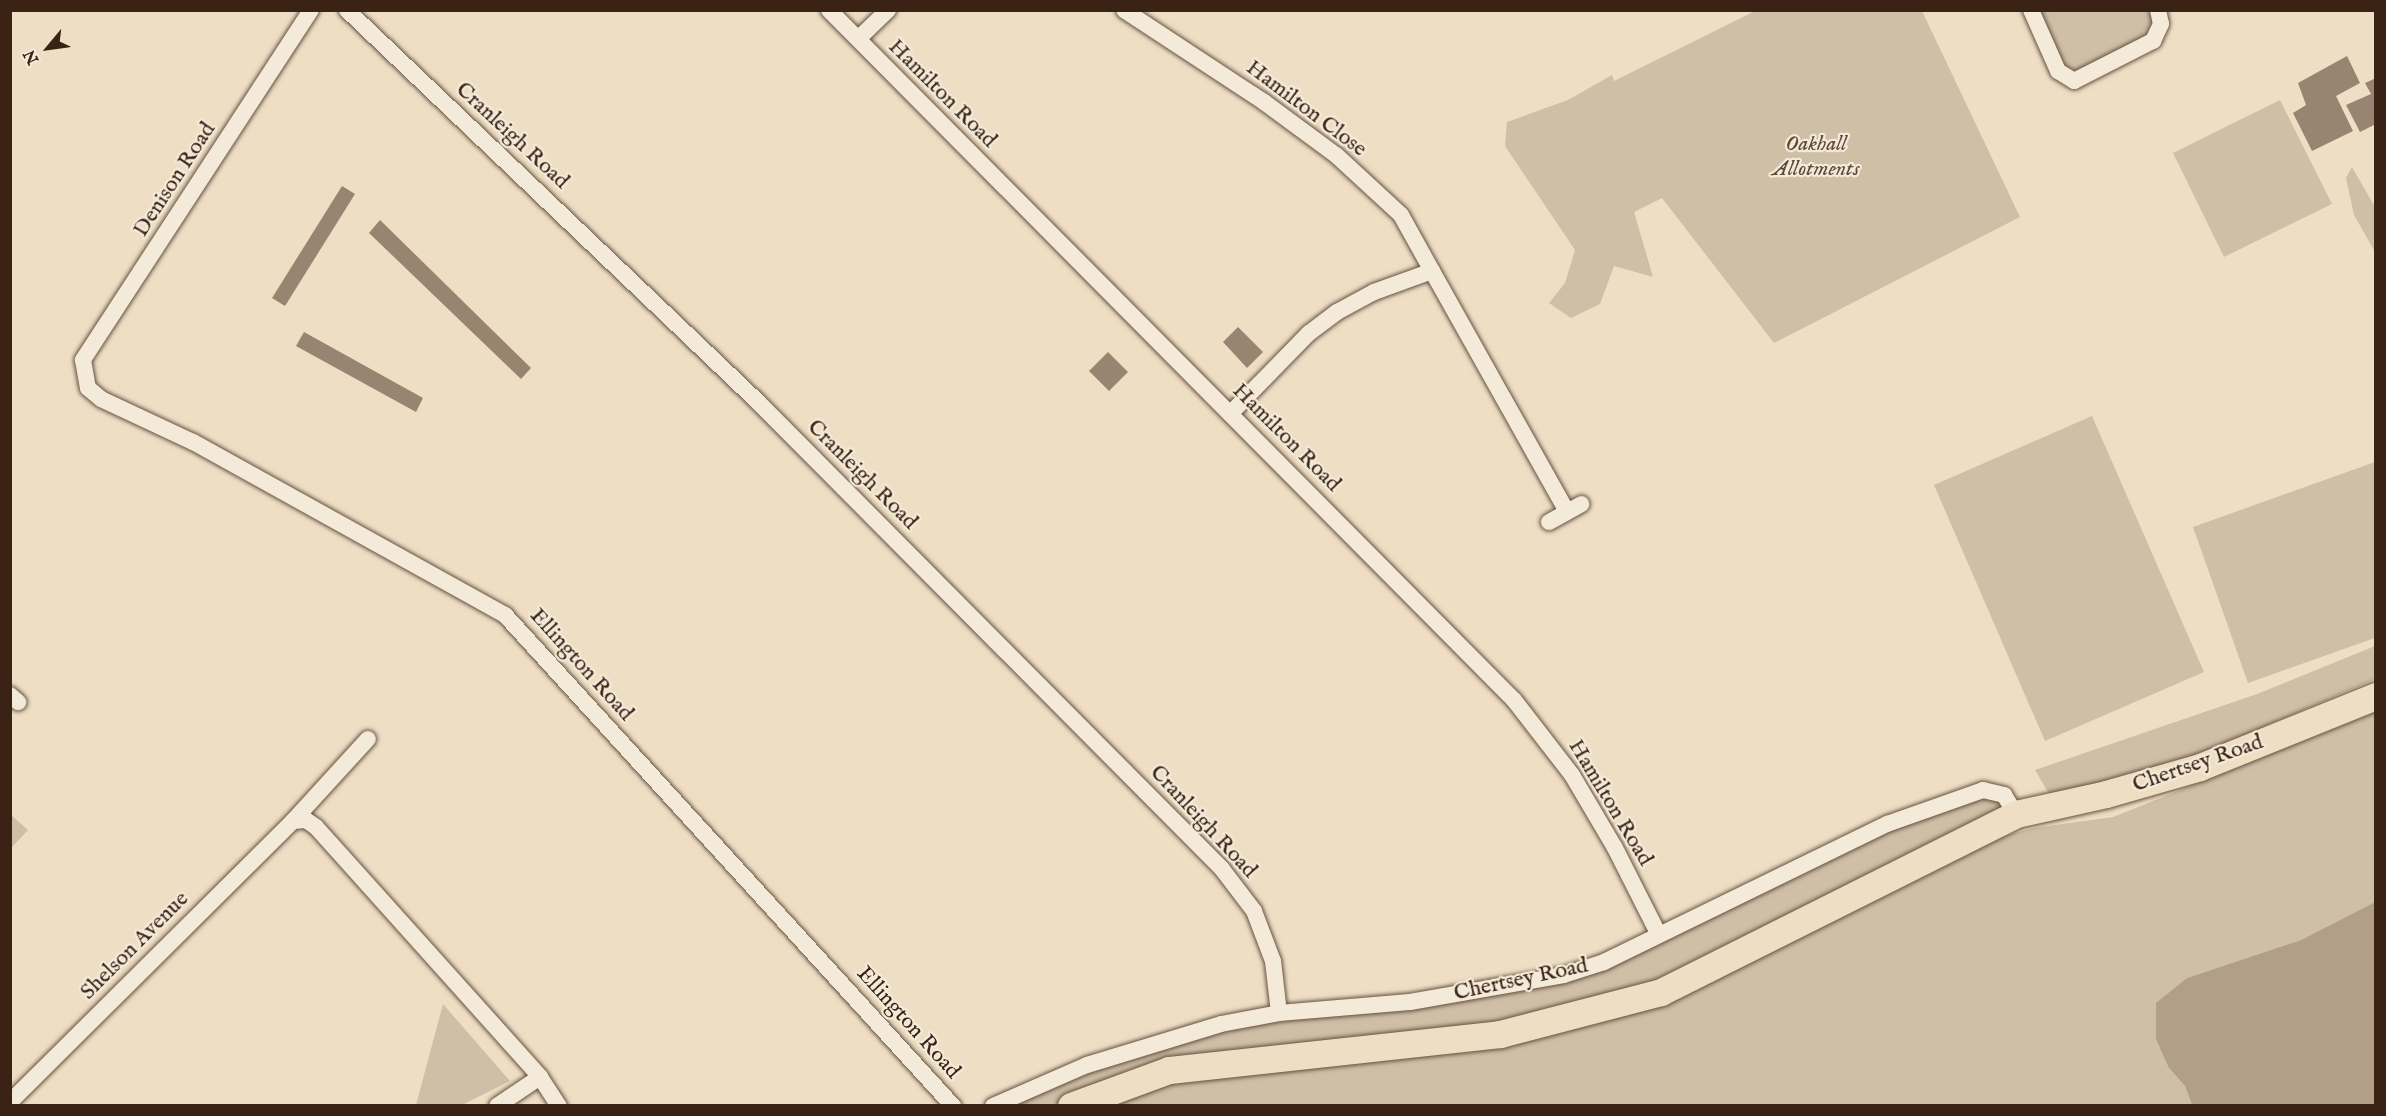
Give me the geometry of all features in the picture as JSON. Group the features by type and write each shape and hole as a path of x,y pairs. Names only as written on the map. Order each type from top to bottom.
{"main road":[{"name":"Chertsey Road","path":"1071,1106 1169,1070 1500,1034 1661,992 2016,814 2106,794 2200,767 2376,696"}],"street":[{"name":"Denison Road","path":"83,375 83,360 311,10"},
{"name":"Cranleigh Road","path":"347,10 758,402 1222,870 1254,911 1273,960 1279,1013"},
{"name":"Hamilton Road","path":"829,10 1514,700 1572,775 1615,848 1659,935"},
{"path":"858,39 888,10"},
{"name":"Hamilton Close","path":"1124,10 1264,102 1336,155 1401,215 1574,508 1549,522"},
{"path":"2031,10 2058,71 2074,81 2153,41 2161,24 2158,10"},
{"path":"1230,414 1309,333 1337,312 1374,292 1432,271"},
{"name":"Ellington Road","path":"83,375 88,388 101,399 193,442 505,615 953,1106"},
{"name":"Shelson Avenue","path":"10,1102 293,821 368,739"},
{"name":"Chertsey Road","path":"993,1106 1087,1065 1221,1024 1279,1013 1410,1002 1527,983 1604,962 1887,824 1983,789 2004,795 2016,814"},
{"path":"293,821 306,820 316,827 540,1077 560,1106"},
{"path":"496,1106 540,1077"}],"green space":[{"name":"Oakhall Allotments","path":"1755,11 1922,11 2020,217 1774,343 1662,198 1634,212 1653,277 1614,266 1600,304 1571,318 1549,303 1565,283 1575,250 1505,146 1507,122 1568,100 1612,75 1614,81"},
{"path":"2039,11 2149,11 2153,23 2144,37 2078,71 2062,65"},
{"path":"2280,100 2332,204 2224,257 2173,153"},
{"path":"2352,167 2375,207 2375,252 2354,215 2346,178"},
{"path":"2092,416 2204,672 2045,741 1934,485"},
{"path":"2375,462 2375,638 2248,683 2193,527"},
{"path":"2375,646 2375,679 2263,727 2110,805 2061,814 2035,770 2257,694"},
{"path":"2375,712 2375,902 2301,940 2187,978 2169,1068 2185,1086 2192,1105 1098,1106 1171,1080 1519,1038 1982,842 2034,828 2113,817"},
{"path":"1983,790 2016,814 1585,1014 1274,1058 1071,1105 993,1106 1221,1024 1564,975 1887,824"},
{"path":"11,815 28,830 11,848"},
{"path":"443,1004 510,1081 462,1105 416,1105"}],"shaded area":[{"path":"2375,902 2375,1105 2192,1105 2185,1086 2169,1068 2156,1039 2156,1003 2187,978 2301,940"}],"building":[{"path":"2347,56 2360,83 2336,96 2353,131 2312,151 2293,113 2306,105 2298,83"},
{"path":"2376,78 2376,124 2360,132 2346,105 2371,94 2365,83"},
{"path":"342,186 355,194 285,306 272,298"},
{"path":"380,220 531,368 521,379 369,233"},
{"path":"1238,327 1263,352 1247,368 1223,342"},
{"path":"304,332 423,398 416,412 296,346"},
{"path":"1108,352 1128,372 1109,391 1089,371"}]}
